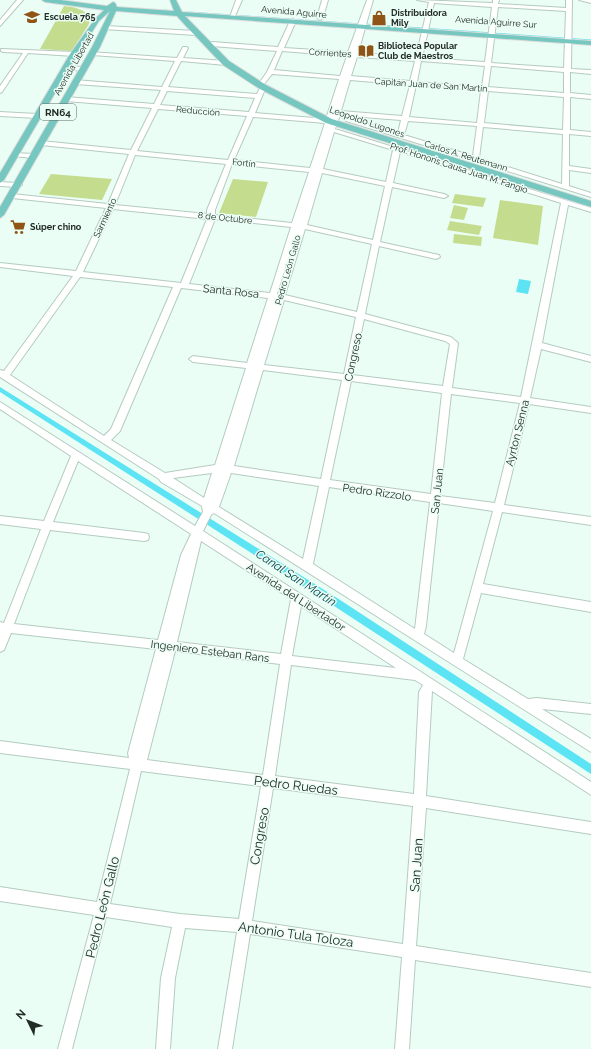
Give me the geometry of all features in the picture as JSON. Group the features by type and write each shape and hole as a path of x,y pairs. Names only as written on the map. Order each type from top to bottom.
{"main road":[{"path":"45,0 68,3 182,10"},
{"path":"75,0 113,5 133,10"},
{"name":"Leopoldo Lugones","path":"173,0 212,44 233,62 263,84"},
{"path":"68,3 86,8 93,18 91,28"},
{"name":"Avenida Libertad","path":"0,215 3,206 12,196 106,28 110,19 113,5"},
{"name":"Avenida Libertad","path":"1,176 91,28 113,5"},
{"path":"110,19 117,13 133,10 182,10"},
{"name":"Leopoldo Lugones","path":"182,10 195,33 226,63 332,120 591,204"},
{"name":"Avenida Aguirre","path":"182,10 293,22 362,25"},
{"name":"Avenida Aguirre Sur","path":"233,15 320,18 362,25 569,39 591,38"},
{"path":"85,39 93,37 100,39"},
{"name":"Avenida Aguirre Sur","path":"569,39 591,43"},
{"name":"Leopoldo Lugones","path":"332,120 591,200"}],"street":[{"path":"1,23 20,0"},
{"path":"233,15 239,0"},
{"path":"320,18 325,0"},
{"name":"Pedro León Gallo","path":"65,1049 102,908 137,764 143,755 186,555 210,509 298,225 370,0"},
{"path":"420,0 496,2 569,10"},
{"path":"401,136 432,0"},
{"path":"565,186 569,70 569,0"},
{"path":"582,0 591,1"},
{"path":"476,158 496,2"},
{"path":"105,441 115,431 181,285 211,217 211,210 263,84 293,22"},
{"path":"106,28 195,33"},
{"name":"Corrientes","path":"212,44 591,72"},
{"name":"Sarmiento","path":"2,375 79,273 111,206 133,152 185,48"},
{"path":"1,51 25,54 73,56"},
{"path":"92,53 226,63"},
{"path":"0,91 25,54"},
{"path":"66,68 83,69"},
{"name":"Capitán Juan de San Martín","path":"270,72 591,97"},
{"path":"76,82 258,96"},
{"name":"Reducción","path":"66,99 250,115 332,120"},
{"path":"43,107 61,108"},
{"path":"332,120 347,113 591,134"},
{"name":"Carlos A. Reutemann","path":"347,113 346,118 348,120 476,158 591,195"},
{"path":"0,114 37,116"},
{"name":"Prof. Honoris Causa Juan M. Fangio","path":"332,120 397,149 591,210"},
{"name":"Fortín","path":"41,143 316,170 444,196"},
{"name":"Congreso","path":"307,566 397,149"},
{"path":"14,155 34,156"},
{"path":"566,168 591,171"},
{"path":"0,184 18,185"},
{"name":"8 de Octubre","path":"12,196 298,225 436,257"},
{"name":"Ayrton Senna","path":"457,661 478,588 525,401 538,345 564,202"},
{"name":"Santa Rosa","path":"0,265 277,296 448,339 455,346"},
{"path":"538,345 591,359"},
{"name":"San Juan","path":"418,637 421,626 448,390 455,346"},
{"path":"193,358 255,367 448,390 591,410"},
{"path":"2,375 210,509 307,566 591,746"},
{"name":"Avenida del Libertador","path":"0,405 76,455 198,530 297,598 591,789"},
{"path":"0,648 4,628 76,455"},
{"name":"Pedro Rizzolo","path":"164,479 169,475 223,469 591,521"},
{"path":"0,520 144,537"},
{"path":"478,588 591,608"},
{"name":"Congreso","path":"225,1049 297,598"},
{"name":"Ingeniero Esteban Rans","path":"4,628 167,645 419,676"},
{"name":"San Juan","path":"402,1049 420,801 425,692 430,683"},
{"path":"526,705 537,704 591,709"},
{"name":"Pedro Ruedas","path":"0,747 420,801 591,828"},
{"name":"Antonio Tula Toloza","path":"0,894 102,908 180,921 244,926 410,950 591,980"},
{"path":"164,1049 168,978 180,921"}],"green space":[{"path":"64,6 85,12 90,17 89,24 72,51 40,49"},
{"path":"51,174 112,179 102,200 39,194"},
{"path":"233,179 268,182 256,217 219,213"},
{"path":"455,194 486,198 483,207 452,203"},
{"path":"500,200 543,206 538,245 493,238"},
{"path":"454,205 468,208 464,220 450,218"},
{"path":"450,221 482,226 479,235 447,230"},
{"path":"454,234 482,237 481,246 453,243"}],"water":[{"path":"519,279 531,281 528,294 516,292"}],"waterway":[{"path":"165,10 171,11"},
{"path":"188,12 361,24"},
{"path":"365,24 591,40"},
{"name":"Canal San Martín","path":"0,389 334,601 591,769"}],"place":[{"name":"Escuela 765","path":"32,17"},
{"name":"Distribuidora Mily","path":"379,18"},
{"name":"Biblioteca Popular Club de Maestros","path":"366,51"},
{"name":"Súper chino","path":"18,227"}]}
